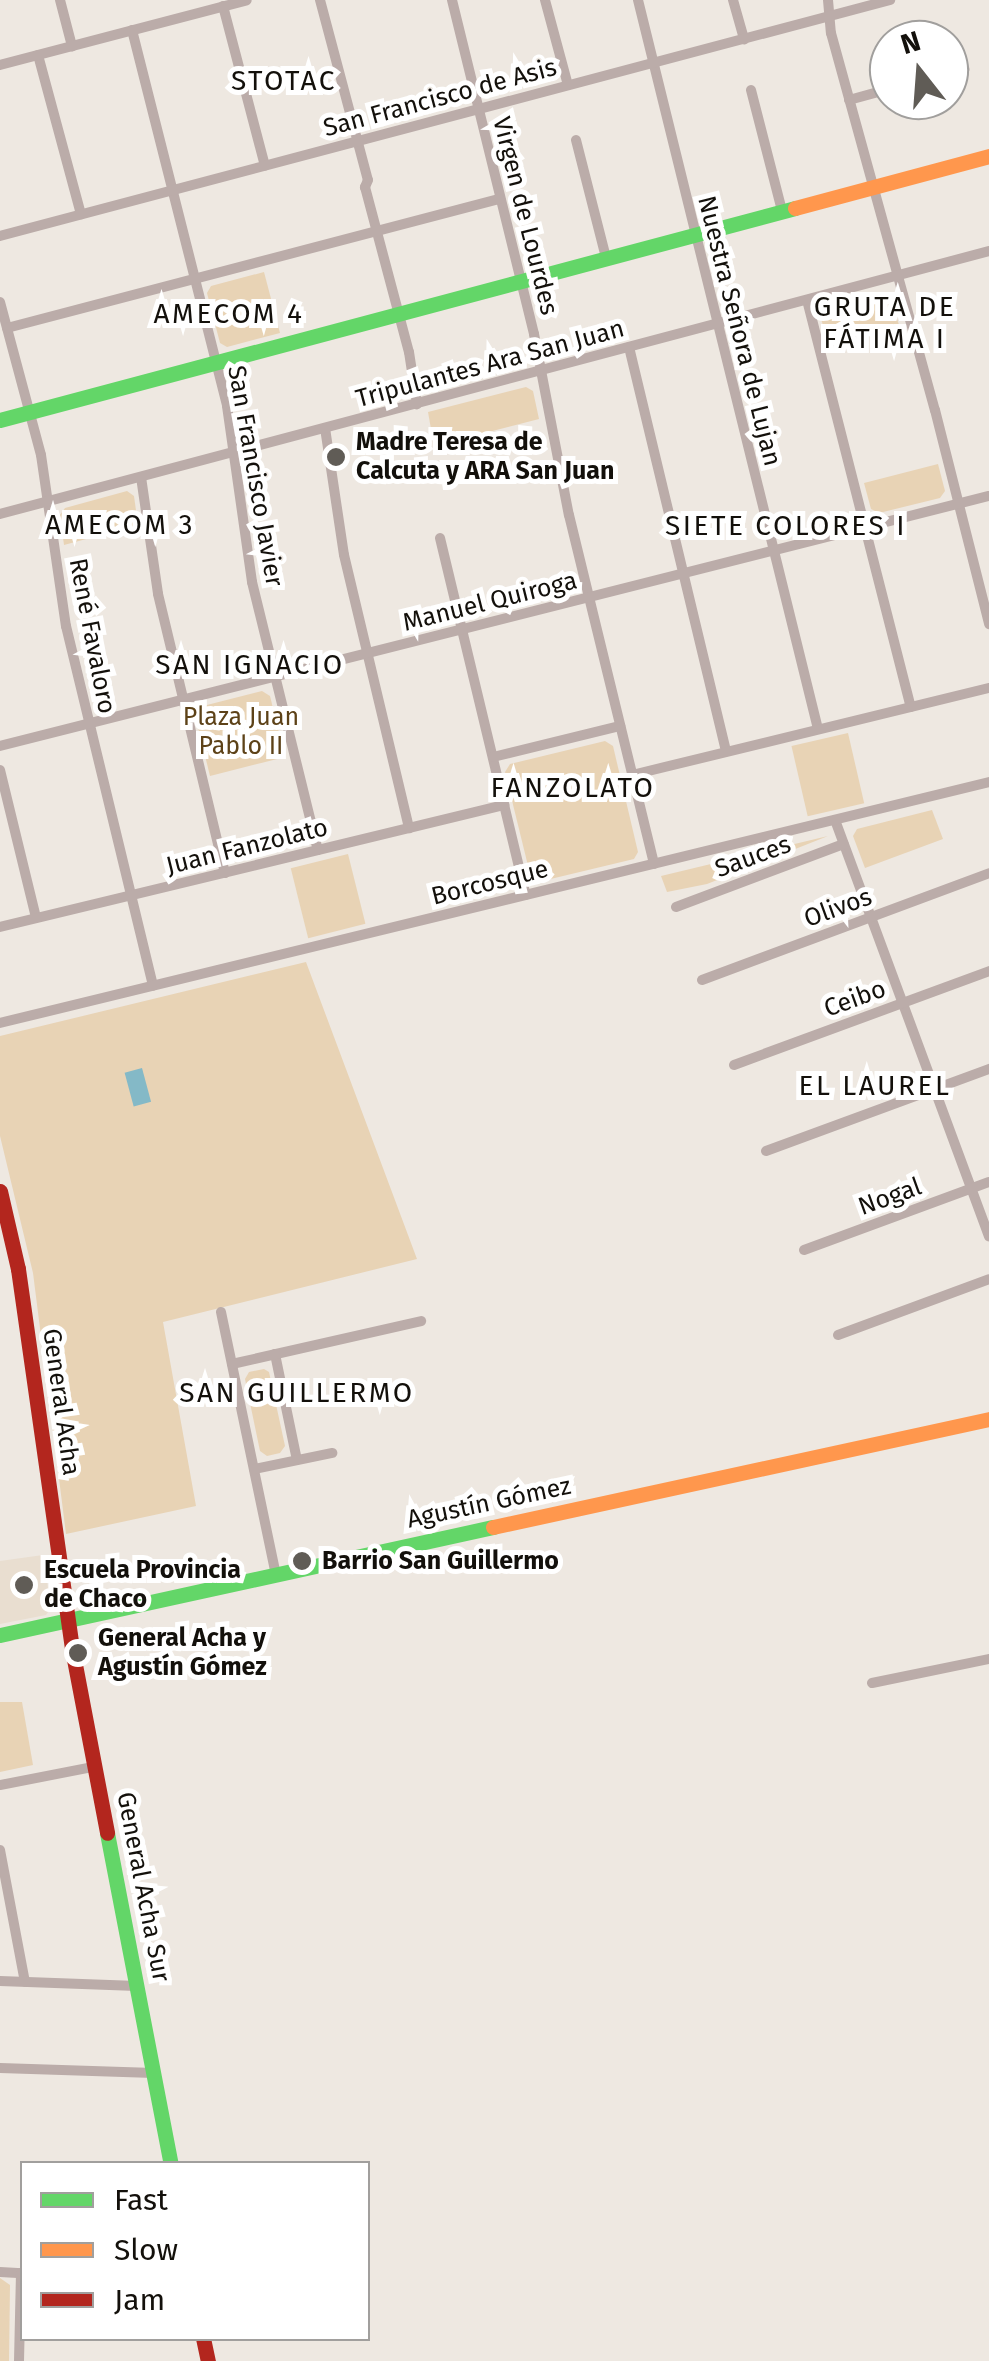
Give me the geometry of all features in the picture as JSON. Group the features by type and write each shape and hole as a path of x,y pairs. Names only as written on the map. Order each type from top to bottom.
{"street":[{"path":"60,0 72,46"},
{"path":"0,65 246,0"},
{"path":"320,0 358,141 417,404"},
{"name":"Virgen de Lourdes","path":"452,0 654,864"},
{"path":"545,0 568,86"},
{"name":"Nuestra Señora de Lujan","path":"638,0 818,729"},
{"path":"734,0 744,39"},
{"path":"828,0 848,100 989,624"},
{"name":"San Francisco de Asis","path":"0,236 890,0"},
{"path":"223,6 265,166"},
{"name":"San Francisco Javier","path":"132,30 215,362 234,452 252,582 318,850"},
{"path":"38,55 81,214"},
{"path":"750,90 782,211"},
{"path":"848,100 869,94"},
{"path":"576,140 606,258"},
{"path":"0,420 989,156"},
{"path":"7,328 499,199"},
{"name":"Tripulantes Ara San Juan","path":"0,514 988,254"},
{"path":"807,300 911,707"},
{"name":"René Favaloro","path":"0,302 48,501 66,626 152,986"},
{"path":"629,348 726,752"},
{"path":"326,428 344,554 410,828"},
{"path":"141,477 158,594 225,872"},
{"name":"Manuel Quiroga","path":"0,746 989,496"},
{"path":"440,538 526,895"},
{"path":"632,775 989,688"},
{"path":"493,757 620,726"},
{"path":"0,770 36,918"},
{"name":"Borcosque","path":"0,1023 989,782"},
{"name":"Juan Fanzolato","path":"0,927 504,805"},
{"path":"835,820 989,1236"},
{"name":"Sauces","path":"676,907 844,844"},
{"name":"Olivos","path":"702,980 989,873"},
{"name":"Ceibo","path":"734,1065 989,971"},
{"path":"766,1151 989,1069"},
{"name":"Nogal","path":"804,1250 989,1182"},
{"name":"General Acha","path":"0,1191 18,1269 68,1620"},
{"path":"838,1335 989,1279"},
{"path":"221,1312 276,1575"},
{"path":"232,1364 421,1321"},
{"path":"275,1354 297,1460"},
{"name":"Agustín Gómez","path":"0,1635 989,1418"},
{"path":"254,1469 332,1452"},
{"name":"General Acha Sur","path":"68,1620 170,2161"},
{"path":"872,1683 989,1658"},
{"path":"0,1786 93,1768"},
{"path":"0,1850 25,1982"},
{"path":"0,1981 138,1986"},
{"path":"0,2068 154,2073"},
{"path":"19,2361 20,2332"}],"shaded area":[{"name":"Escuela Provincia de Chaco","path":"43,1555 51,1608 46,1615 0,1624 0,1561"}],"green space":[{"path":"264,272 280,333 227,347 220,343 207,293 211,286"},
{"path":"883,292 890,296 899,325 828,343 820,315 825,308"},
{"path":"526,387 533,391 539,419 434,446 428,412"},
{"path":"938,464 945,491 940,498 879,513 871,509 864,483"},
{"path":"127,491 134,496 138,525 64,545 60,515 65,508"},
{"name":"Plaza Juan Pablo II","path":"262,691 270,696 285,757 210,776 195,715 199,707"},
{"path":"848,733 864,803 808,816 791,746"},
{"path":"605,741 613,746 638,852 634,859 538,882 531,878 505,772 510,764"},
{"path":"932,810 943,839 865,868 853,836 857,829"},
{"path":"828,836 707,884 667,892 661,876"},
{"path":"348,854 365,924 308,938 291,868"},
{"path":"306,962 417,1259 163,1322 196,1506 66,1534 33,1273 0,1136 0,1036"},
{"path":"249,1372 269,1372 285,1446 280,1453 267,1456 260,1451 245,1379"},
{"path":"0,1702 22,1702 33,1765 0,1772"},
{"path":"0,2278 10,2285 9,2361 0,2361"}],"water":[{"path":"142,1068 151,1102 134,1106 125,1073"}],"traffic: fast":[{"path":"0,420 795,208"},
{"path":"0,1635 493,1527"},
{"path":"107,1833 170,2161"}],"traffic: slow":[{"path":"795,208 989,156"},
{"path":"493,1527 989,1419"}],"traffic: jam":[{"path":"0,1191 18,1269 73,1654 107,1833"},
{"path":"204,2341 208,2361"}],"place":[{"name":"Madre Teresa de Calcuta y ARA San Juan","path":"336,457"},
{"name":"Barrio San Guillermo","path":"302,1561"},
{"name":"Escuela Provincia de Chaco","path":"24,1585"},
{"name":"General Acha y Agustín Gómez","path":"78,1653"}],"district":[{"name":"STOTAC","path":"284,81"},
{"name":"AMECOM 4","path":"229,314"},
{"name":"GRUTA DE FÁTIMA I","path":"885,323"},
{"name":"AMECOM 3","path":"120,525"},
{"name":"SIETE COLORES I","path":"786,526"},
{"name":"SAN IGNACIO","path":"250,665"},
{"name":"FANZOLATO","path":"573,788"},
{"name":"EL LAUREL","path":"875,1086"},
{"name":"SAN GUILLERMO","path":"297,1393"}]}
